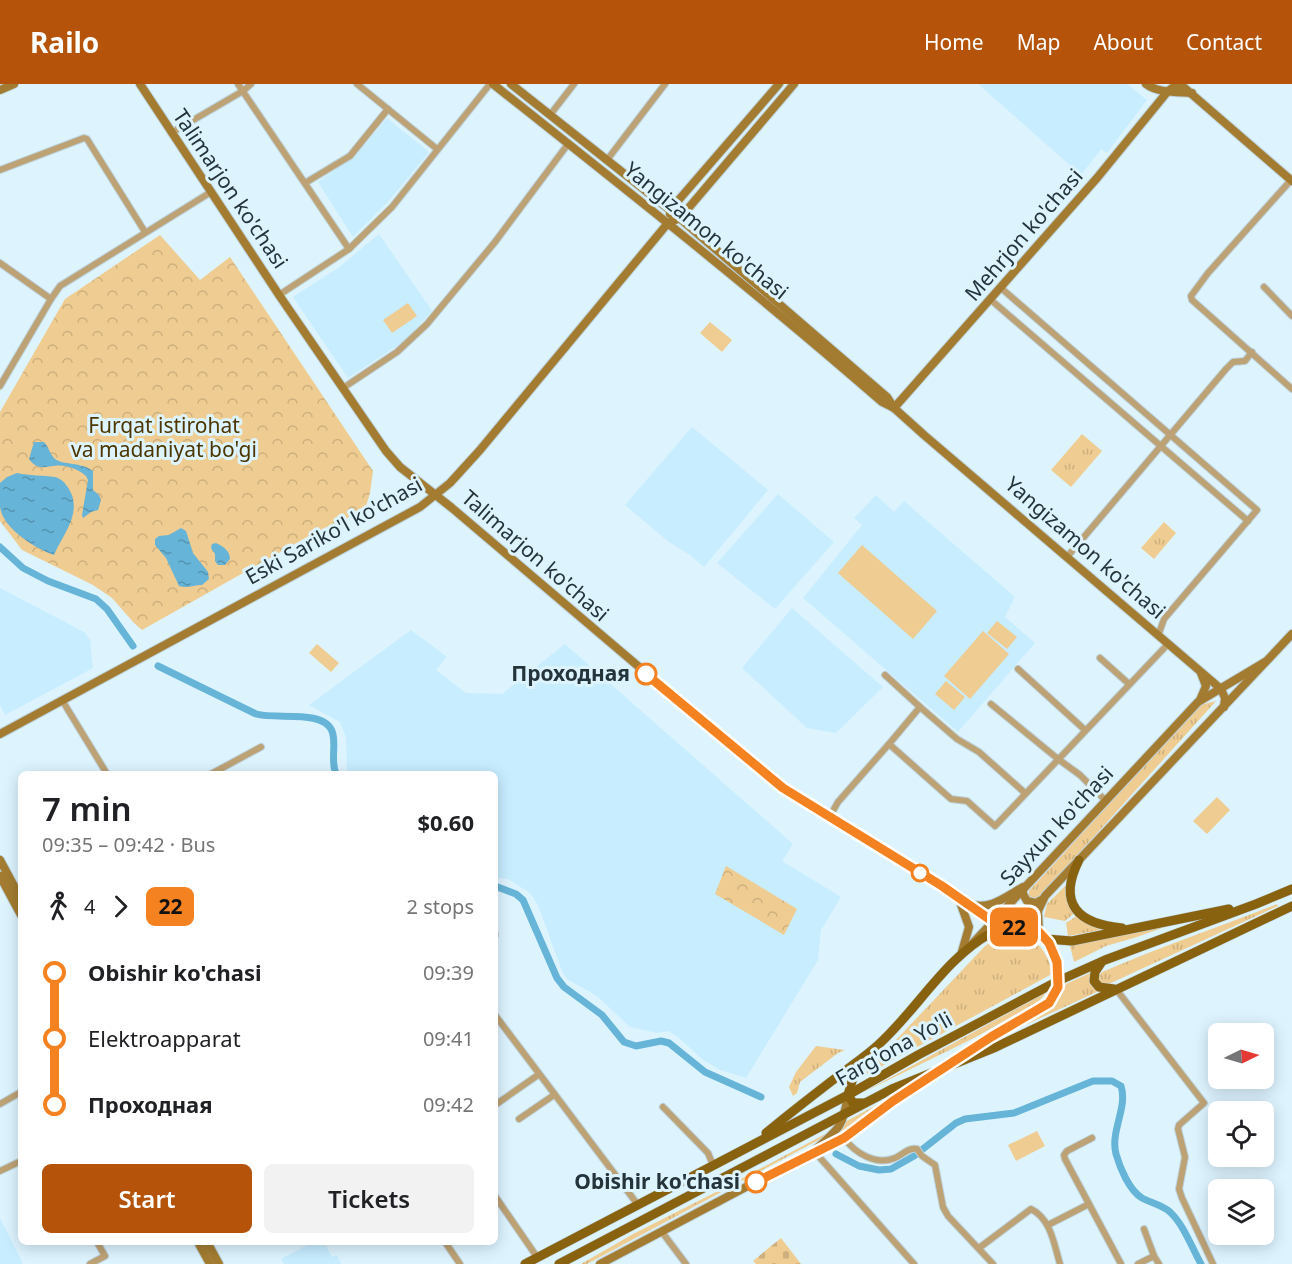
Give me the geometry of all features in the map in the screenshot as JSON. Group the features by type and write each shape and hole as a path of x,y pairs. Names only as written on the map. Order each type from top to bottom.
{"main road":[{"path":"0,90 14,84"},
{"name":"Talimarjon ko'chasi","path":"140,84 279,295 393,459 765,774 792,794 992,921 1010,927"},
{"name":"Yangizamon ko'chasi","path":"492,84 668,223 882,402 894,408 1221,689"},
{"name":"Yangizamon ko'chasi","path":"511,84 680,218 887,397 894,408"},
{"path":"668,223 670,210 778,84"},
{"name":"Eski Sariko'l ko'chasi","path":"0,734 420,507 436,496 488,441 668,223 680,218 794,84"},
{"path":"1179,84 1191,88 1291,180"},
{"name":"Mehrjon ko'chasi","path":"894,408 1097,178 1168,91 1179,84"},
{"path":"1149,86 1168,91 1191,88"},
{"path":"1149,86 1158,96 1155,106"},
{"name":"Sayxun ko'chasi","path":"1042,935 1038,911 1045,896 1292,634"},
{"name":"Sayxun ko'chasi","path":"752,1145 879,1045 1198,702 1265,662"},
{"path":"1197,668 1206,686 1198,702"},
{"path":"1221,689 1225,698 1224,707"},
{"path":"0,860 18,893"},
{"path":"1079,860 1070,884 1072,899 1078,912 1097,924 1131,928"},
{"path":"0,876 18,909"},
{"path":"959,899 984,907 1023,888 1025,898 1031,903 1037,903 1045,896"},
{"name":"Farg'ona Yo'li","path":"525,1264 848,1095 1058,981 1292,888"},
{"path":"959,899 969,927 960,956"},
{"path":"960,956 986,936 1010,927 1067,942 1256,904"},
{"name":"Farg'ona Yo'li","path":"559,1264 892,1089 996,1047 1292,906"},
{"path":"814,1151 827,1148 844,1138 893,1101 991,1037 1049,1003 1056,992 1057,962 1042,935"},
{"path":"1106,960 1096,970 1094,981 1099,987 1116,989"},
{"path":"600,1264 814,1151 837,1131 845,1114 853,1078 879,1045"},
{"path":"848,1095 854,1103 866,1103"},
{"path":"200,1245 210,1264"},
{"path":"209,1245 219,1264"}],"street":[{"path":"238,84 349,249"},
{"path":"171,133 251,84"},
{"path":"357,84 437,149"},
{"path":"279,295 349,249 392,207 492,84"},
{"path":"550,115 574,84"},
{"path":"607,160 664,84"},
{"path":"305,183 350,156 388,109"},
{"path":"0,171 84,138 87,139 144,232"},
{"path":"343,388 398,352 427,324 495,242 568,144"},
{"path":"1291,180 1208,273 1191,296 1192,300 1292,388"},
{"path":"0,386 60,286 211,192"},
{"path":"0,263 51,298"},
{"path":"1264,287 1292,316"},
{"path":"1001,288 1257,510 1164,619 1158,636"},
{"path":"990,300 1248,521"},
{"path":"1067,557 1233,363 1245,361 1252,352"},
{"path":"889,744 951,799 967,801 995,826 1168,644"},
{"path":"1100,658 1129,684"},
{"path":"1018,669 1085,730"},
{"path":"885,675 957,739 979,752 1025,793"},
{"path":"62,700 105,771"},
{"path":"991,704 1080,775 1105,800"},
{"path":"830,816 838,802 920,707"},
{"path":"217,771 261,747"},
{"path":"1116,989 1204,1103 1179,1125 1185,1157 1179,1189 1213,1264"},
{"path":"498,1020 638,1205"},
{"path":"498,1103 538,1075"},
{"path":"0,1104 18,1094"},
{"path":"519,1119 554,1095"},
{"path":"663,1107 708,1153 713,1165"},
{"path":"844,1138 854,1150 876,1160 892,1159 910,1148 917,1149 922,1156 935,1165 943,1207 948,1216 993,1264"},
{"path":"1092,1138 1067,1151 1064,1155 1121,1264"},
{"path":"814,1151 914,1264"},
{"path":"0,1171 18,1162"},
{"path":"498,1200 537,1257"},
{"path":"1048,1225 1089,1204"},
{"path":"979,1248 1029,1206 1048,1225 1060,1264"},
{"path":"1144,1229 1159,1264"},
{"path":"662,1232 686,1264"},
{"path":"90,1264 105,1256 99,1245"},
{"path":"447,1245 460,1264"},
{"path":"1138,1264 1154,1256"}],"shaded area":[{"path":"978,84 1127,84 1147,100 1107,153 1101,149 1081,175"},
{"path":"387,118 429,152 388,202 353,237 318,182 354,157"},
{"path":"379,234 432,311 403,342 348,378 293,297 338,268"},
{"path":"692,427 768,490 704,567 669,542 625,505"},
{"path":"778,494 834,542 775,609 717,563"},
{"path":"876,495 894,512 904,501 1015,597 1005,617 1035,643 958,732 803,598 862,525 854,518"},
{"path":"0,588 84,632 90,640 93,668 5,715 0,705"},
{"path":"792,608 883,687 836,733 807,728 742,668"},
{"path":"411,630 447,657 436,670 466,693 502,694 565,644 793,844 782,861 841,897 821,930 818,960 746,1078 720,1070 702,1059 677,1036 668,1031 657,1033 630,1027 597,996 567,979 538,905 530,893 508,879 498,877 498,771 347,771 346,737 340,722 309,705"},
{"path":"0,1218 23,1264 0,1264"},
{"path":"307,1245 326,1245 332,1257 337,1255 341,1264 284,1264 281,1259"}],"green space":[{"name":"Furqat istirohat va madaniyat bo'gi","path":"160,235 200,280 230,257 373,471 365,510 316,532 142,630 112,598 93,585 22,550 0,521 0,412 65,299"},
{"path":"408,303 417,316 392,333 383,320"},
{"path":"710,322 732,340 722,352 700,333"},
{"path":"1082,434 1102,451 1071,487 1051,470"},
{"path":"1164,522 1176,533 1154,559 1141,548"},
{"path":"862,545 937,611 913,639 838,573"},
{"path":"997,621 1017,637 1007,649 987,633"},
{"path":"983,631 1009,654 970,699 944,676"},
{"path":"317,644 339,663 331,672 309,653"},
{"path":"946,681 965,697 954,710 935,694"},
{"path":"1216,701 1037,900 1028,897 1029,891 1200,705"},
{"path":"1217,797 1230,810 1207,834 1193,821"},
{"path":"726,866 797,909 784,935 715,894"},
{"path":"1067,884 1076,912 1065,921 1044,917 1047,904"},
{"path":"1277,904 1278,906 1111,983 1099,982 1098,977 1102,972"},
{"path":"1078,915 1101,930 1068,936 1066,923"},
{"path":"1173,924 1106,946 1074,962 1070,946"},
{"path":"1020,935 1027,937 1042,949 1052,974 860,1078 985,946 999,937"},
{"path":"1090,973 1091,985 1099,991 995,1039 1051,1007 1060,997 1066,984"},
{"path":"1047,992 1038,1002 974,1038 864,1092"},
{"path":"816,1046 845,1050 800,1082 797,1093 793,1096 789,1087 796,1072"},
{"path":"895,1095 824,1146 840,1132 845,1122"},
{"path":"1037,1131 1045,1146 1016,1161 1008,1145"},
{"path":"825,1134 828,1135 587,1264 581,1264 633,1234"},
{"path":"781,1238 801,1264 756,1264 753,1261"}],"water":[{"path":"34,442 44,442 58,461 83,466 93,471 93,490 101,500 98,510 83,518 88,480 86,476 67,466 40,467 35,465 29,459"},
{"path":"17,473 55,477 69,489 73,498 73,515 54,555 21,537 2,515 0,483"},
{"path":"181,528 186,531 193,553 208,572 209,579 202,585 179,586 166,558 155,545 155,539 159,536 169,535"},
{"path":"216,543 224,547 229,554 230,559 225,565 218,565 215,561 215,554 211,548 212,544"}],"waterway":[{"path":"0,547 23,568 48,581 96,599 107,609 133,646"},
{"path":"158,666 256,714 298,716 327,724 332,731 334,742 335,771"},
{"path":"498,887 516,894 523,900 557,978 564,987 602,1015 624,1042 636,1046 661,1041 669,1043 705,1072 761,1097"},
{"path":"836,1154 859,1166 879,1170 891,1169 914,1156 956,1123 965,1119 1014,1113 1093,1081 1112,1081 1121,1086 1123,1094 1115,1137 1116,1154 1123,1172 1137,1194 1167,1210 1175,1217 1201,1264"}],"bus line":[{"name":"22","path":"646,674 783,788 942,886 992,921 1039,932 1049,943 1057,962 1058,987 1049,1003 991,1037 893,1101 844,1138 756,1182"}],"place":[{"name":"Проходная","path":"646,674"},
{"name":"Obishir ko'chasi","path":"756,1182"}]}
